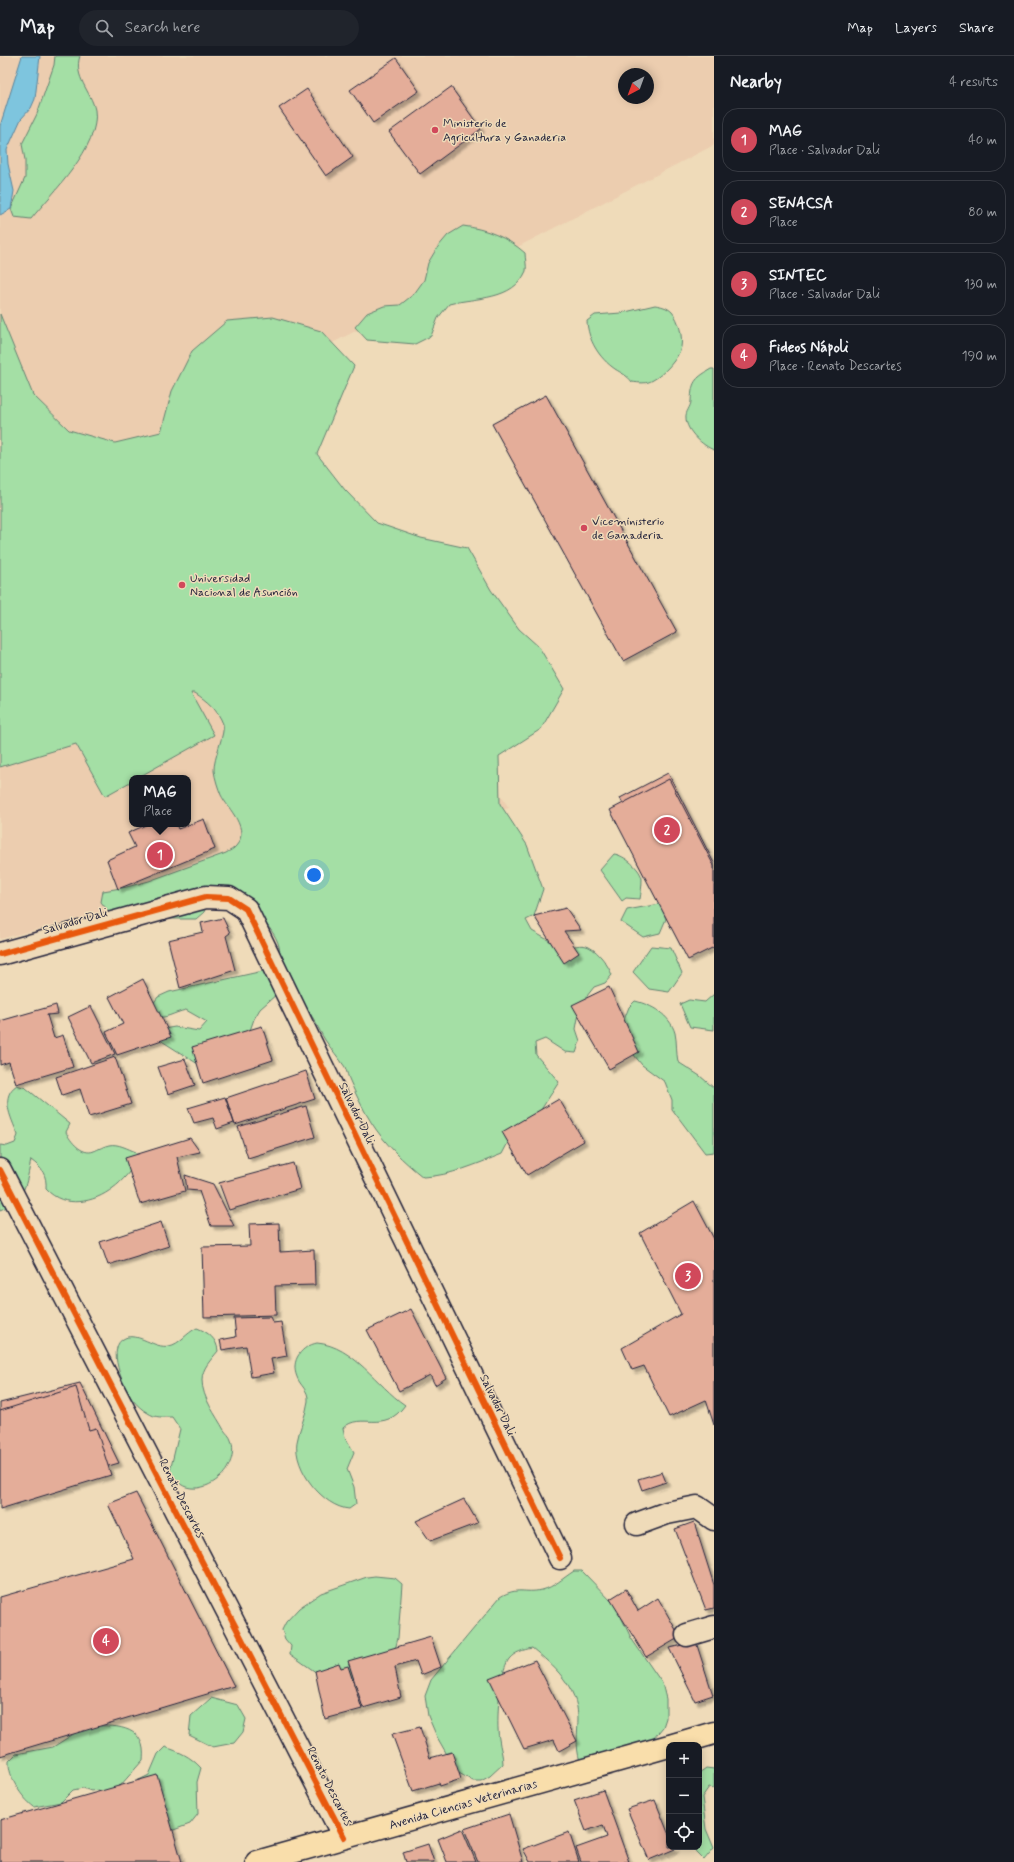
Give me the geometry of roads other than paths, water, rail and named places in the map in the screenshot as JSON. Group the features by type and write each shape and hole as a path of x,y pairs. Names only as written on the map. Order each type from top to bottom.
{"main road":[{"path":"684,1742 714,1734"},
{"name":"Avenida Ciencias Veterinarias","path":"257,1862 666,1747"}],"street":[{"name":"Salvador Dali","path":"0,954 206,897 229,898 246,909 560,1558"},
{"name":"Renato Descartes","path":"0,1170 344,1837"},
{"path":"637,1524 667,1513 697,1507 714,1519"},
{"path":"687,1635 714,1627"}],"water":[{"path":"22,56 40,56 35,99 31,108 21,119 7,150 8,164 14,191 11,209 0,215 0,126"}],"place":[{"name":"Ministerio de Agricultura y Ganaderia","path":"435,130"},
{"name":"Viceministerio de Ganaderia","path":"584,528"},
{"name":"Universidad Nacional de Asunción","path":"182,585"},
{"name":"SENACSA","path":"667,830"},
{"name":"MAG","path":"160,855"},
{"name":"SINTEC","path":"688,1276"},
{"name":"Fideos Nápoli","path":"106,1641"}]}
